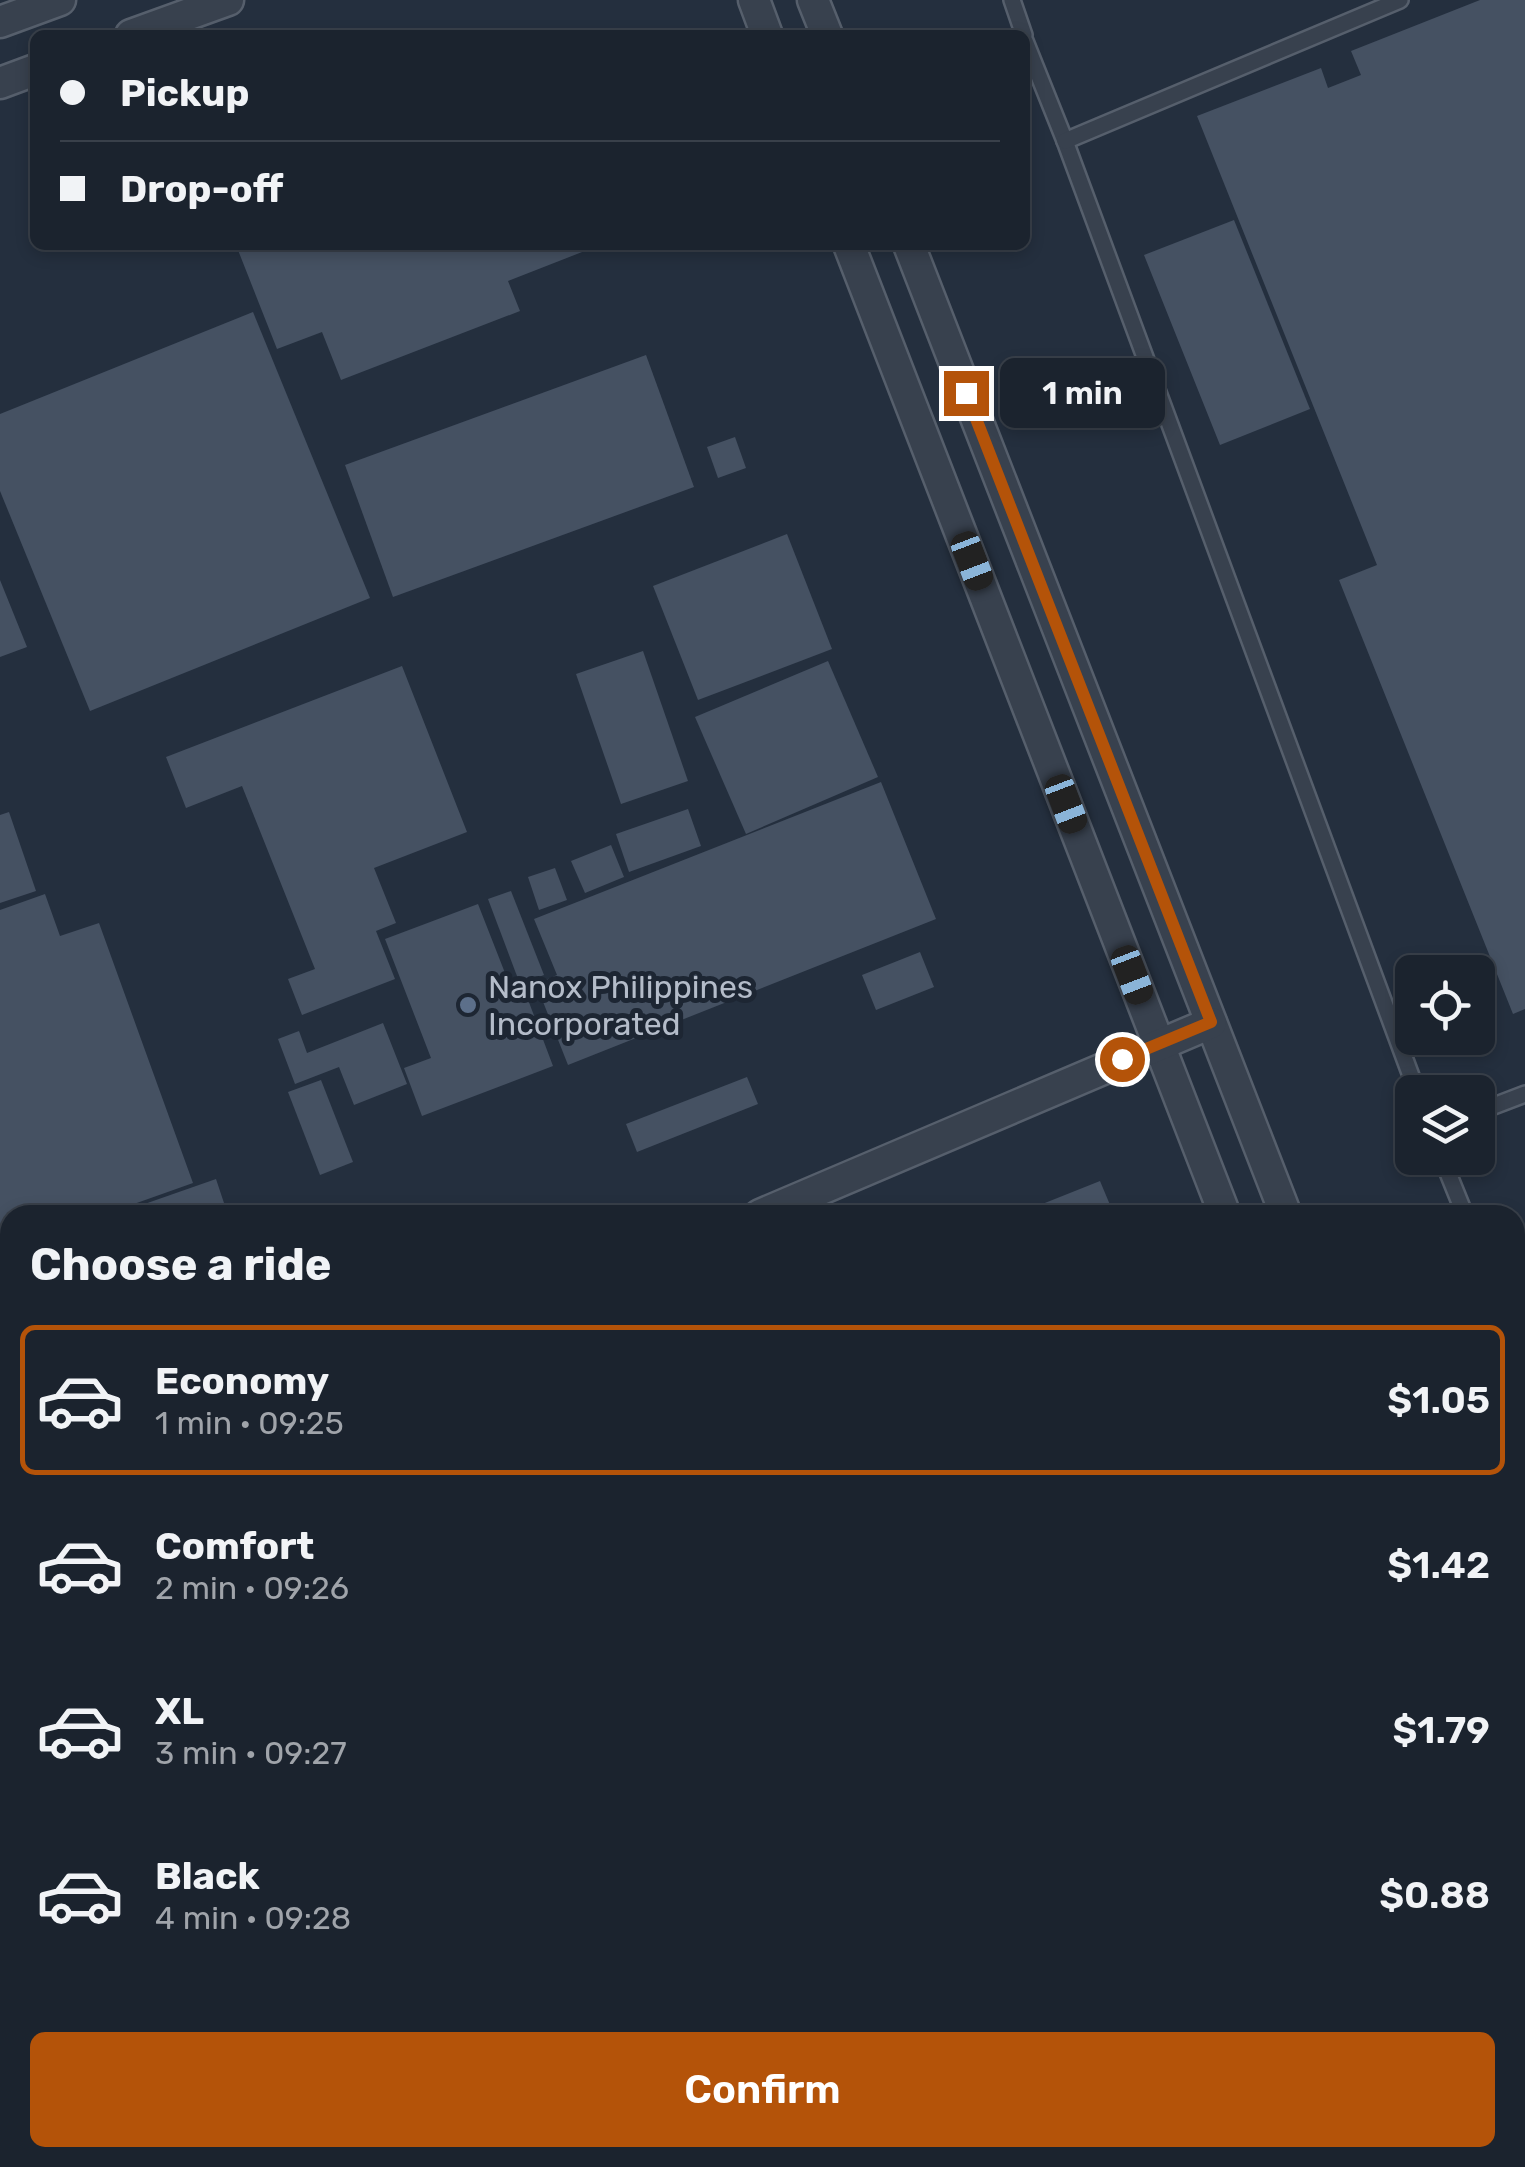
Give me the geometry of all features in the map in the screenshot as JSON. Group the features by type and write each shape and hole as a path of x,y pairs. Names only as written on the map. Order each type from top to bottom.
{"street":[{"path":"0,22 60,0"},
{"path":"145,30 228,0"},
{"path":"754,0 765,30"},
{"path":"813,0 825,30"},
{"path":"0,83 30,72"},
{"path":"851,250 1221,1205"},
{"path":"911,250 1282,1205"},
{"path":"783,1205 1211,1022"}],"lane":[{"path":"1012,0 1022,30"},
{"path":"1065,140 1400,0"},
{"path":"1030,51 1412,1075"},
{"path":"1495,1105 1525,1094"},
{"path":"1449,1175 1461,1205"}],"building":[{"path":"1480,0 1525,0 1525,1009 1513,1014 1495,969 1495,955 1489,955 1339,580 1377,565 1197,116 1321,68 1328,88 1361,75 1351,51"},
{"path":"1234,220 1310,409 1220,445 1144,255"},
{"path":"238,250 587,250 508,281 520,311 341,380 322,332 277,349"},
{"path":"253,312 370,598 90,711 0,491 0,414"},
{"path":"646,355 694,487 393,597 345,465"},
{"path":"735,437 746,468 718,478 707,447"},
{"path":"787,534 832,649 698,700 653,586"},
{"path":"0,580 27,647 0,657"},
{"path":"643,651 688,781 621,804 576,674"},
{"path":"828,661 878,777 746,834 695,717"},
{"path":"402,666 467,832 374,868 396,923 376,931 395,979 302,1015 288,979 315,969 242,786 186,808 166,757"},
{"path":"881,782 936,919 568,1065 536,984 557,975 534,919"},
{"path":"688,809 701,846 629,872 616,834"},
{"path":"9,812 36,891 0,903 0,815"},
{"path":"611,845 624,877 585,893 571,861"},
{"path":"555,868 567,900 539,910 528,877"},
{"path":"511,891 544,975 520,984 488,899"},
{"path":"45,894 60,936 99,923 193,1183 131,1205 0,1205 0,910"},
{"path":"478,904 516,1001 527,997 553,1066 422,1116 404,1068 431,1058 385,939"},
{"path":"920,952 934,987 876,1010 862,975"},
{"path":"383,1023 407,1084 354,1105 339,1067 295,1084 278,1039 299,1031 307,1053"},
{"path":"747,1077 758,1104 637,1152 626,1124"},
{"path":"321,1080 353,1162 320,1175 288,1092"},
{"path":"216,1179 225,1205 142,1205"},
{"path":"1100,1181 1110,1205 1040,1205"}],"place":[{"name":"Nanox Philippines Incorporated","path":"468,1005"}],"route":[{"path":"966,393 1211,1022 1122,1059"}]}
